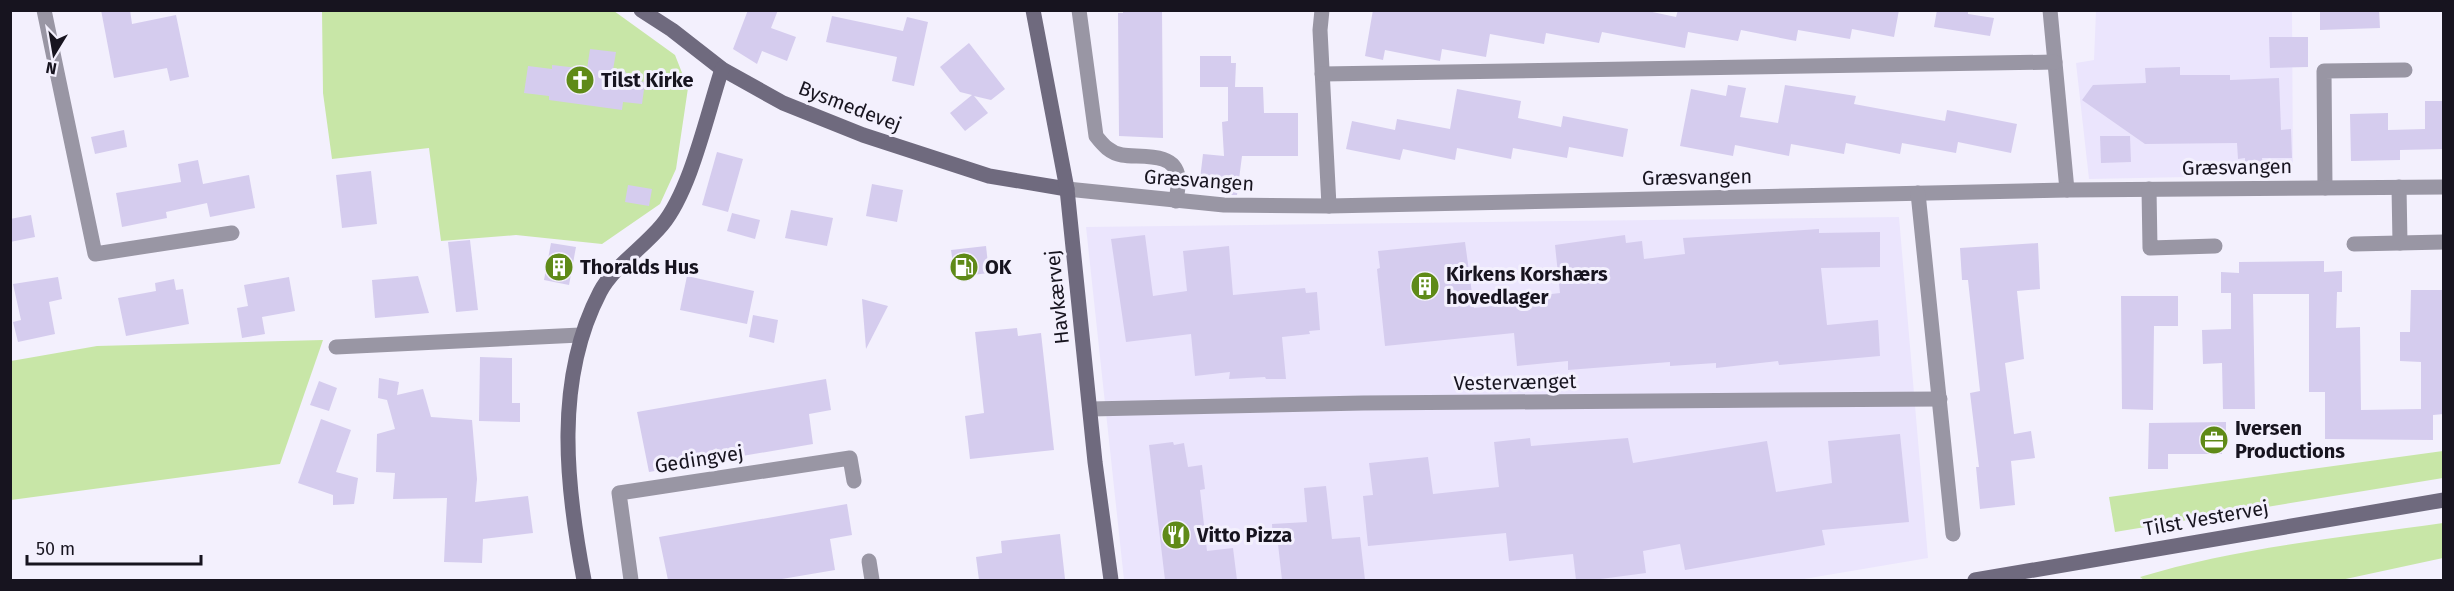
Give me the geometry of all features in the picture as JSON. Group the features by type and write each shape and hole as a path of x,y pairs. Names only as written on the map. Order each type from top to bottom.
{"street":[{"path":"44,10 95,254 232,233"},
{"name":"Bysmedevej","path":"640,10 672,30 722,69 783,103 863,135 990,176 1067,189"},
{"name":"Havkærvej","path":"1033,10 1067,189 1111,580"},
{"path":"1080,10 1096,136 1107,149 1120,155 1158,157 1171,164 1178,175 1176,201"},
{"path":"1322,10 1320,30 1329,206"},
{"path":"2050,10 2067,190"},
{"path":"1322,74 2055,62"},
{"path":"584,580 571,513 569,449 571,384 580,335 601,289 663,224 682,192 722,69"},
{"path":"2325,188 2324,71 2405,70"},
{"path":"2398,187 2400,243"},
{"name":"Græsvangen","path":"1067,189 1224,205 1329,206 2067,190 2444,187"},
{"path":"2149,189 2150,248 2215,246"},
{"path":"1918,193 1953,534"},
{"path":"2354,244 2444,242"},
{"path":"336,347 580,335"},
{"name":"Vestervænget","path":"1090,409 1363,403 1940,399"},
{"name":"Gedingvej","path":"631,580 618,493 850,458 854,481"},
{"name":"Tilst Vestervej","path":"1975,580 2444,500"},
{"path":"869,561 872,580"}],"shaded area":[{"path":"2096,11 2292,11 2293,175 2089,179 2076,63 2094,60"},
{"path":"1899,217 1928,558 1798,580 1124,580 1086,227"}],"green space":[{"path":"322,11 614,11 675,55 688,88 676,169 660,204 602,244 516,235 441,241 429,148 332,159 323,93"},
{"path":"323,340 280,464 11,500 11,361 97,346"},
{"path":"2443,451 2443,478 2115,532 2109,497"},
{"path":"2443,523 2443,558 2341,580 2144,580 2140,577 2252,551"}],"building":[{"path":"101,10 130,10 132,24 176,15 189,77 170,81 167,68 114,78"},
{"path":"748,10 778,10 771,28 796,37 787,61 762,51 757,64 733,49"},
{"path":"1123,10 1162,10 1163,138 1119,136 1118,13 1123,13"},
{"path":"1373,10 1643,10 1676,17 1678,10 1899,10 1894,37 1852,29 1850,39 1798,30 1796,41 1741,30 1738,41 1688,32 1685,48 1602,32 1599,43 1546,33 1544,44 1490,34 1486,57 1442,49 1440,61 1385,50 1383,60 1365,56"},
{"path":"1937,10 1968,10 1968,14 1994,18 1990,36 1934,27"},
{"path":"2320,10 2379,10 2380,28 2320,30"},
{"path":"832,16 903,31 907,17 928,22 914,86 892,81 897,57 826,42"},
{"path":"2269,37 2308,37 2308,67 2270,68"},
{"path":"969,43 1005,89 991,100 974,96 988,113 965,131 950,113 972,95 960,92 940,67"},
{"name":"Tilst Kirke","path":"590,49 616,52 613,70 626,72 625,79 645,82 642,104 623,102 622,110 549,100 549,96 524,93 528,66 552,69 552,65 587,69"},
{"path":"1200,56 1231,56 1231,63 1236,63 1235,87 1200,87"},
{"path":"2180,67 2180,75 2230,75 2230,80 2279,78 2281,130 2291,129 2292,158 2262,158 2263,170 2245,171 2245,158 2238,159 2237,143 2145,144 2082,100 2093,85 2146,83 2145,68"},
{"path":"1728,85 1746,88 1740,117 1778,123 1785,85 1856,96 1854,104 1945,121 1947,110 2017,124 2011,153 1958,142 1956,153 1902,143 1900,154 1846,143 1844,154 1791,144 1789,156 1735,145 1733,156 1680,146 1691,89 1726,96"},
{"path":"1228,87 1263,87 1264,113 1298,113 1298,156 1242,156 1237,195 1226,195 1226,182 1200,179 1203,154 1224,156 1222,122 1228,121"},
{"path":"1457,89 1521,101 1518,118 1561,127 1563,116 1628,129 1623,157 1569,147 1567,158 1513,148 1511,159 1457,148 1455,160 1403,149 1400,160 1346,149 1352,121 1395,130 1397,119 1450,129"},
{"path":"2425,101 2444,101 2444,149 2400,150 2400,160 2351,161 2350,114 2388,113 2388,130 2425,129"},
{"path":"124,130 127,147 95,154 91,137"},
{"path":"2100,136 2130,136 2131,162 2101,163"},
{"path":"717,152 743,159 728,212 702,205"},
{"path":"198,160 203,184 249,175 255,208 210,217 207,203 166,212 167,218 122,227 116,193 181,182 178,164"},
{"path":"371,171 377,224 342,228 336,175"},
{"path":"872,184 903,190 897,222 866,216"},
{"path":"628,185 652,189 649,206 625,202"},
{"path":"791,210 833,218 827,246 785,238"},
{"path":"732,213 760,220 755,239 727,231"},
{"path":"31,215 35,237 10,242 10,219"},
{"path":"1819,229 1819,233 1880,232 1880,267 1821,268 1827,325 1878,320 1880,356 1779,365 1778,361 1716,368 1716,363 1670,366 1670,362 1568,370 1568,361 1517,366 1514,333 1385,346 1377,269 1380,268 1378,251 1465,242 1474,308 1511,304 1510,299 1560,293 1555,245 1625,235 1626,243 1642,241 1644,259 1685,254 1683,238"},
{"path":"1145,235 1153,296 1187,291 1183,251 1229,246 1233,295 1305,288 1306,293 1317,292 1320,330 1309,331 1310,334 1282,337 1286,379 1266,379 1265,377 1229,379 1230,372 1195,376 1191,334 1126,342 1111,239"},
{"path":"470,240 478,310 456,312 448,242"},
{"name":"Thoralds Hus","path":"551,243 576,247 569,285 544,280"},
{"path":"2038,243 2040,289 2017,291 2024,359 2005,363 2014,434 2031,431 2035,458 2011,461 2015,505 1980,509 1976,467 1979,467 1970,393 1980,391 1968,280 1962,280 1960,248"},
{"path":"986,246 989,273 955,277 951,250"},
{"path":"2324,261 2324,272 2342,271 2342,292 2337,292 2336,328 2360,327 2361,410 2421,409 2421,362 2400,361 2400,332 2410,332 2411,290 2444,290 2444,414 2433,415 2433,440 2325,439 2325,392 2309,392 2309,294 2253,294 2255,409 2223,409 2222,363 2203,364 2202,330 2231,329 2231,293 2221,293 2221,272 2239,273 2239,262"},
{"path":"418,276 429,313 375,318 372,280"},
{"path":"687,276 754,291 747,324 680,310"},
{"path":"58,277 62,299 49,302 55,334 18,342 13,322 21,320 13,284"},
{"path":"289,277 295,311 262,317 265,334 242,338 237,308 248,306 244,285"},
{"path":"174,279 176,290 183,289 189,324 126,336 118,298 156,291 155,283"},
{"path":"2121,296 2178,296 2178,326 2154,326 2153,410 2122,409"},
{"path":"862,299 888,306 866,349"},
{"path":"753,315 778,320 774,343 749,337"},
{"path":"1017,328 1018,336 1041,333 1054,450 970,459 965,416 984,413 975,332"},
{"path":"480,357 512,358 512,403 520,403 520,422 479,421"},
{"path":"379,378 399,382 397,395 423,389 431,417 472,420 477,479 475,502 528,496 533,533 483,539 482,563 444,562 447,498 393,499 395,473 376,472 377,434 395,429 387,400 378,398"},
{"path":"826,379 831,410 809,414 813,444 649,472 637,412"},
{"path":"319,381 337,388 329,411 310,405"},
{"path":"321,419 351,430 336,472 358,478 354,504 333,505 333,495 298,483"},
{"path":"2226,422 2226,445 2222,445 2222,454 2168,454 2168,469 2148,469 2149,423"},
{"path":"1900,434 1909,522 1822,530 1825,545 1685,570 1680,544 1643,551 1646,573 1593,580 1576,580 1573,554 1509,561 1506,533 1368,546 1363,496 1373,495 1369,463 1428,457 1433,494 1499,487 1494,442 1530,438 1531,446 1628,438 1633,463 1767,441 1776,492 1832,483 1828,441"},
{"path":"1173,442 1174,445 1184,443 1188,467 1202,465 1205,489 1200,490 1207,551 1233,548 1237,580 1165,580 1149,445"},
{"path":"1326,486 1332,539 1360,537 1365,580 1282,580 1278,544 1273,544 1272,524 1307,522 1304,488"},
{"path":"847,504 852,535 830,539 835,570 776,580 668,580 659,537"},
{"path":"1060,534 1065,579 979,580 976,557 1002,553 1001,541"}],"place":[{"name":"Tilst Kirke","path":"580,80"},
{"name":"Thoralds Hus","path":"559,267"},
{"name":"OK","path":"964,267"},
{"name":"Kirkens Korshærs hovedlager","path":"1425,286"},
{"name":"Iversen Productions","path":"2214,440"},
{"name":"Vitto Pizza","path":"1176,535"}]}
